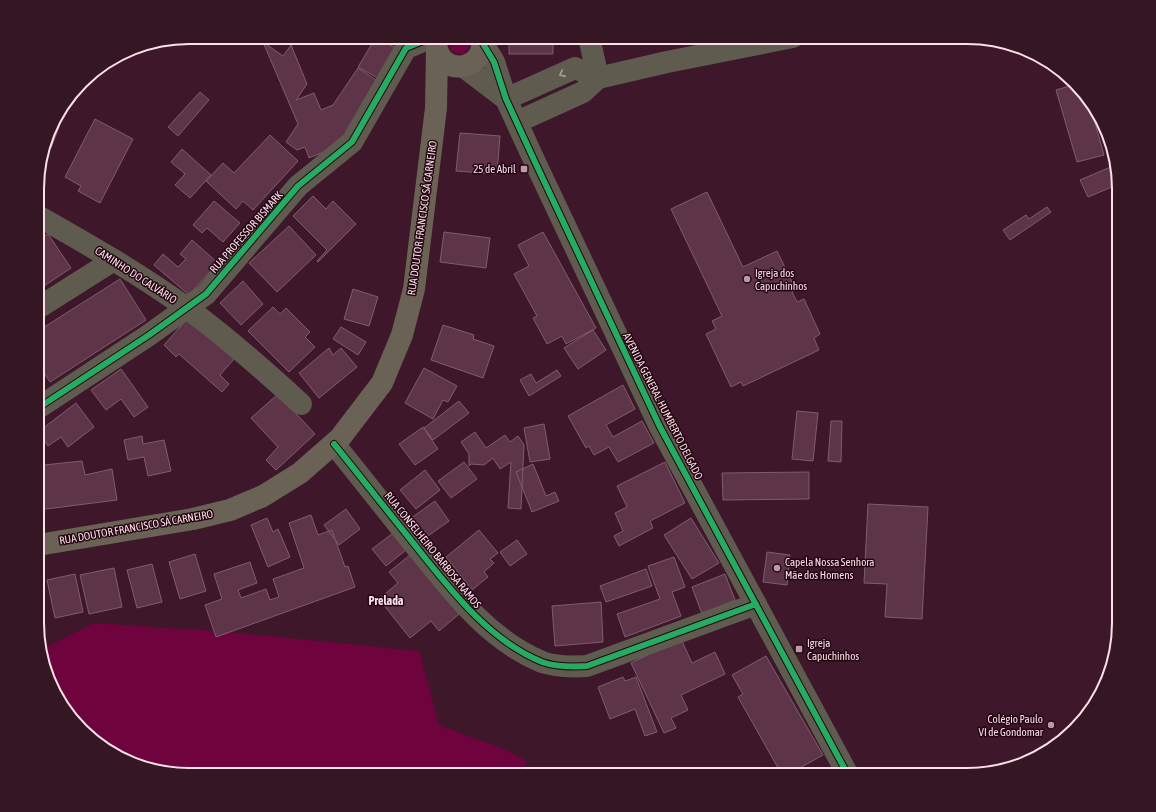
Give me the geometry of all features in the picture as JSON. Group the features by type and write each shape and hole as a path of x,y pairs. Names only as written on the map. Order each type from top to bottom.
{"main road":[{"name":"RUA DOUTOR FRANCISCO SÁ CARNEIRO","path":"44,544 193,519 230,510 263,496 300,473 334,444 382,383 402,335 414,289 436,108 436,44"},
{"name":"AVENIDA GENERAL HUMBERTO DELGADO","path":"437,44 445,62 462,68 478,56 481,49 481,44"},
{"name":"RUA DOUTOR FRANCISCO SÁ CARNEIRO","path":"436,108 462,68"}],"street":[{"name":"RUA PROFESSOR BISMARK","path":"44,404 206,294 298,186 352,142 406,48 423,44"},
{"name":"AVENIDA GENERAL HUMBERTO DELGADO","path":"484,44 494,62 506,99 660,427 844,768"},
{"path":"591,44 598,78"},
{"path":"517,122 583,92 598,78 667,62 758,44"},
{"name":"AVENIDA GENERAL HUMBERTO DELGADO","path":"462,68 506,99"},
{"path":"506,99 575,68 598,78"},
{"name":"CAMINHO DO CALVÁRIO","path":"44,219 114,260 187,308 244,352 301,404"},
{"path":"44,304 114,260"},
{"name":"RUA CONSELHEIRO BARBOSA RAMOS","path":"334,444 442,580 476,618 518,649 542,662 558,666 587,666 756,604"}],"shaded area":[{"path":"448,44 469,44 467,51 463,54 452,52"},
{"path":"94,623 229,632 419,651 439,725 501,748 526,760 524,768 179,768 151,763 116,749 86,726 63,696 55,679 46,647"}],"building":[{"path":"264,44 283,56 291,45 307,84 296,100 314,93 321,110 333,105 358,68 382,84 341,145 309,158 305,147 297,150 286,142 298,124"},
{"path":"372,44 389,44 398,49 381,80 358,67"},
{"path":"509,44 553,44 553,54 509,54"},
{"path":"1070,86 1088,108 1093,116 1104,155 1077,162 1056,90"},
{"path":"200,92 209,100 178,136 168,127"},
{"path":"95,119 133,139 100,203 78,191 81,186 65,177"},
{"path":"58,127 59,127 51,148 55,133"},
{"path":"460,133 500,136 497,174 456,171"},
{"path":"270,135 298,161 253,210 243,201 236,209 206,181 223,163 234,173"},
{"path":"182,149 211,175 190,198 175,185 185,174 171,162"},
{"path":"1110,167 1112,187 1088,197 1080,180"},
{"name":"Igreja dos Capuchinhos","path":"707,192 743,267 777,251 796,290 792,292 797,302 804,299 820,334 814,338 819,350 743,386 741,382 731,387 706,334 716,329 712,321 722,316 671,209"},
{"path":"313,196 326,209 333,201 356,224 318,262 317,261 327,250 293,216"},
{"path":"214,201 240,223 223,242 207,228 202,233 193,225"},
{"path":"1047,207 1051,212 1010,240 1003,230 1026,215 1029,219"},
{"path":"289,226 316,255 277,292 249,263"},
{"path":"444,232 490,238 486,268 440,262"},
{"path":"543,232 596,328 566,344 562,336 547,344 533,318 537,316 514,274 529,266 518,245"},
{"path":"48,234 71,268 44,286 44,236"},
{"path":"192,240 218,263 189,295 154,265 163,254 178,267 186,259 180,254"},
{"path":"120,279 146,320 50,382 44,373 44,327"},
{"path":"243,281 263,304 241,325 220,303"},
{"path":"353,289 378,297 369,326 344,319"},
{"path":"273,307 280,314 286,308 310,332 305,337 315,347 289,372 248,331"},
{"path":"188,318 234,359 220,375 229,384 222,392 179,354 176,357 164,345"},
{"path":"443,325 474,335 473,339 494,346 483,378 431,360"},
{"path":"341,327 366,342 358,355 333,339"},
{"path":"593,330 606,350 578,369 564,348"},
{"path":"329,348 333,355 341,348 357,367 319,398 299,373"},
{"path":"424,368 457,386 448,402 443,400 433,419 405,403"},
{"path":"121,369 148,407 134,417 121,399 106,410 91,390"},
{"path":"557,370 561,376 529,396 520,380 531,374 536,383"},
{"path":"623,385 635,409 606,425 613,437 642,421 654,443 618,462 609,447 594,455 589,446 586,448 568,416"},
{"path":"278,394 315,434 276,470 266,460 278,447 251,418"},
{"path":"459,401 469,413 433,440 424,428"},
{"path":"76,403 94,427 68,447 61,437 48,446 44,440 44,427"},
{"path":"797,411 818,413 813,461 792,459"},
{"path":"831,421 842,421 841,462 828,461"},
{"path":"544,424 550,459 530,462 524,428"},
{"path":"423,427 438,449 415,465 399,444"},
{"path":"475,432 486,448 505,435 510,442 518,436 524,445 521,509 508,508 511,462 500,469 493,458 484,465 471,464 469,466 469,454 461,442"},
{"path":"142,436 143,444 164,440 171,471 148,476 144,457 128,460 124,440"},
{"path":"82,461 85,475 112,469 117,500 44,509 44,465"},
{"path":"464,462 477,479 451,498 438,481"},
{"path":"665,462 685,503 650,521 653,528 619,546 614,536 623,531 615,513 627,507 617,486"},
{"path":"533,464 546,496 555,492 559,501 532,512 516,472"},
{"path":"425,470 440,490 416,509 400,490"},
{"path":"809,472 809,499 723,500 722,473"},
{"path":"435,501 449,521 421,541 407,521"},
{"path":"868,504 928,507 922,619 885,617 887,584 864,583"},
{"path":"346,509 360,529 339,545 324,525"},
{"path":"311,515 318,535 332,530 345,567 348,566 355,587 216,637 205,605 222,599 214,574 250,562 257,583 238,590 241,598 266,589 270,600 279,597 273,579 304,568 289,523"},
{"path":"267,518 273,532 278,529 290,557 268,567 251,525"},
{"path":"691,518 719,563 692,579 664,535"},
{"path":"479,530 498,553 490,559 494,563 484,572 488,577 472,590 446,557"},
{"path":"393,533 406,550 386,566 372,549"},
{"path":"517,540 527,554 510,566 500,552"},
{"name":"Capela Nossa Senhora Mãe dos Homens","path":"767,552 790,555 787,585 763,582"},
{"path":"195,554 206,591 180,599 169,562"},
{"path":"410,555 459,614 439,631 431,621 410,638 379,599 398,583 389,572"},
{"path":"674,557 685,587 672,592 681,616 625,637 617,614 660,599 648,566"},
{"path":"152,564 162,602 137,608 127,570"},
{"path":"114,568 122,607 89,614 80,575"},
{"path":"646,569 652,586 606,602 600,586"},
{"path":"75,574 83,612 55,618 47,580"},
{"path":"725,574 735,600 702,614 692,587"},
{"path":"601,602 603,642 555,646 552,606"},
{"path":"681,639 692,663 715,652 725,674 681,695 688,710 671,718 676,728 664,733 631,663"},
{"path":"766,656 823,755 800,768 778,768 738,697 743,694 732,675"},
{"path":"623,677 625,681 636,677 657,732 645,736 635,709 610,719 598,687"}],"cycle path":[{"path":"44,404 149,335 206,294 298,186 352,142 406,48 416,44"},
{"path":"483,44 494,62 506,99 535,162 660,427 844,768"},
{"path":"334,444 438,574 469,609 503,640 542,662 564,666 587,666 756,604"}],"place":[{"name":"25 de Abril","path":"524,169"},
{"name":"Igreja dos Capuchinhos","path":"747,279"},
{"name":"Capela Nossa Senhora Mãe dos Homens","path":"777,568"},
{"name":"Igreja Capuchinhos","path":"799,649"},
{"name":"Colégio Paulo VI de Gondomar","path":"1051,725"}],"district":[{"name":"Prelada","path":"386,601"}]}
